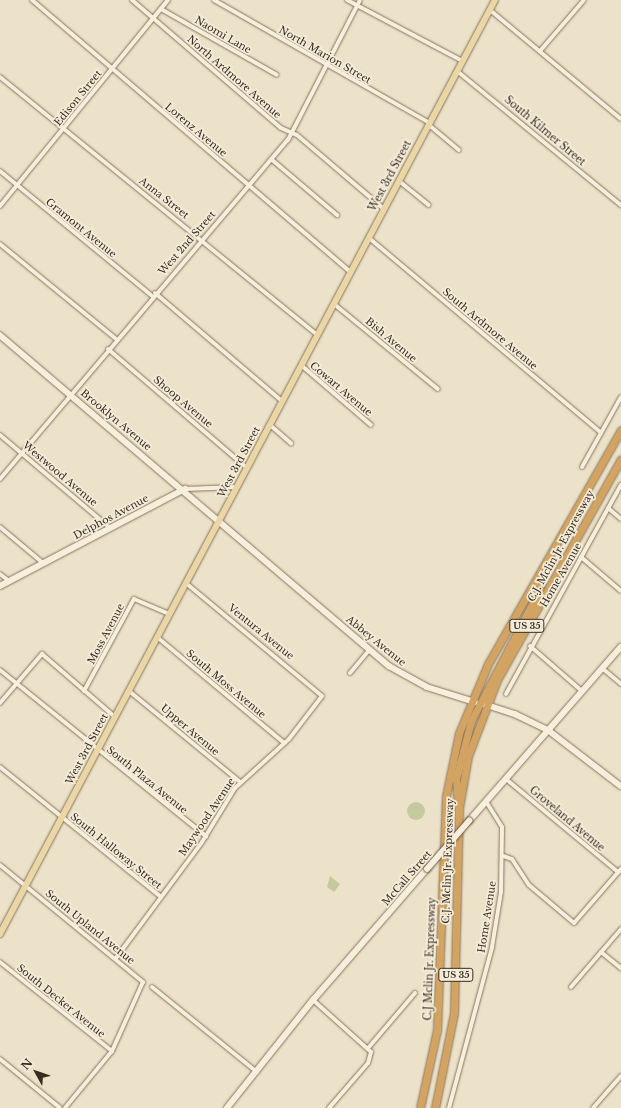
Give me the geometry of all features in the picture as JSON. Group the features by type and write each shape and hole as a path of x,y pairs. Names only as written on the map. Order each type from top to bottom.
{"highway":[{"name":"C.J. Mclin Jr. Expressway","path":"444,857 450,772 470,701 542,568 621,430"},
{"name":"C.J. Mclin Jr. Expressway","path":"435,1108 454,1013 459,808 454,794 456,780 482,704 621,459"},
{"path":"482,704 539,591 542,568"},
{"name":"C.J Mclin Jr. Expressway","path":"420,1108 437,1030 444,857"}],"main road":[{"name":"West 3rd Street","path":"0,934 495,0"}],"street":[{"name":"Lorenz Avenue","path":"32,0 351,272"},
{"name":"North Ardmore Avenue","path":"132,0 281,128 291,132 384,209"},
{"name":"Edison Street","path":"0,206 168,0"},
{"name":"North Marion Street","path":"214,0 429,124 458,150"},
{"path":"346,0 462,61"},
{"name":"West 2nd Street","path":"0,479 116,339 271,159 291,132 360,0"},
{"path":"540,51 584,0"},
{"name":"Naomi Lane","path":"161,9 277,75"},
{"path":"490,10 621,119"},
{"name":"South Kilmer Street","path":"457,71 621,205"},
{"name":"Anna Street","path":"0,76 202,238 317,335"},
{"path":"271,159 337,215"},
{"name":"Gramont Avenue","path":"0,171 154,295 282,401"},
{"path":"399,181 429,205"},
{"name":"South Ardmore Avenue","path":"368,238 601,433"},
{"path":"0,244 116,339"},
{"name":"Bish Avenue","path":"334,304 438,390"},
{"name":"Brooklyn Avenue","path":"0,335 71,393 219,520"},
{"name":"Shoop Avenue","path":"108,349 247,468"},
{"name":"Cowart Avenue","path":"301,366 372,424"},
{"path":"582,467 621,397"},
{"path":"270,425 291,443"},
{"name":"Westwood Avenue","path":"0,434 109,527"},
{"name":"Home Avenue","path":"506,694 530,646 621,485"},
{"name":"Delphos Avenue","path":"0,586 109,527 185,490 237,487"},
{"path":"608,508 621,519"},
{"name":"Abbey Avenue","path":"219,520 369,650 412,681 482,704 548,730 621,786"},
{"path":"0,527 42,564"},
{"path":"581,557 621,591"},
{"path":"0,574 9,581"},
{"name":"Ventura Avenue","path":"186,583 322,696"},
{"name":"Moss Avenue","path":"84,691 134,599 170,614"},
{"name":"South Moss Avenue","path":"157,638 284,743"},
{"path":"530,646 582,691"},
{"name":"McCall Street","path":"227,1108 313,1000 621,647"},
{"path":"350,673 369,650"},
{"path":"0,704 42,654 115,717"},
{"path":"602,668 621,684"},
{"name":"South Plaza Avenue","path":"0,670 97,750 206,836"},
{"name":"Upper Avenue","path":"129,690 240,782"},
{"name":"Maywood Avenue","path":"116,958 160,896 206,836 240,782 264,765 322,696"},
{"name":"South Halloway Street","path":"0,767 160,896"},
{"name":"Groveland Avenue","path":"506,779 620,871"},
{"name":"Home Avenue","path":"449,1108 492,947 503,856 501,820 486,801"},
{"path":"503,856 512,859 529,885 574,923 620,871"},
{"name":"South Upland Avenue","path":"0,865 116,958 142,982 112,1051"},
{"path":"571,987 621,929"},
{"path":"601,952 621,968"},
{"name":"South Decker Avenue","path":"0,962 112,1051"},
{"path":"152,987 257,1072"},
{"path":"329,1108 368,1064 369,1048 416,993"},
{"path":"313,1000 369,1048"},
{"path":"65,1108 112,1051"},
{"path":"0,1059 60,1108"},
{"path":"593,1108 621,1076"}],"green space":[{"path":"416,802 422,805 425,811 422,817 416,820 410,817 407,811 410,805"},
{"path":"330,876 340,884 334,892 327,887"}]}
